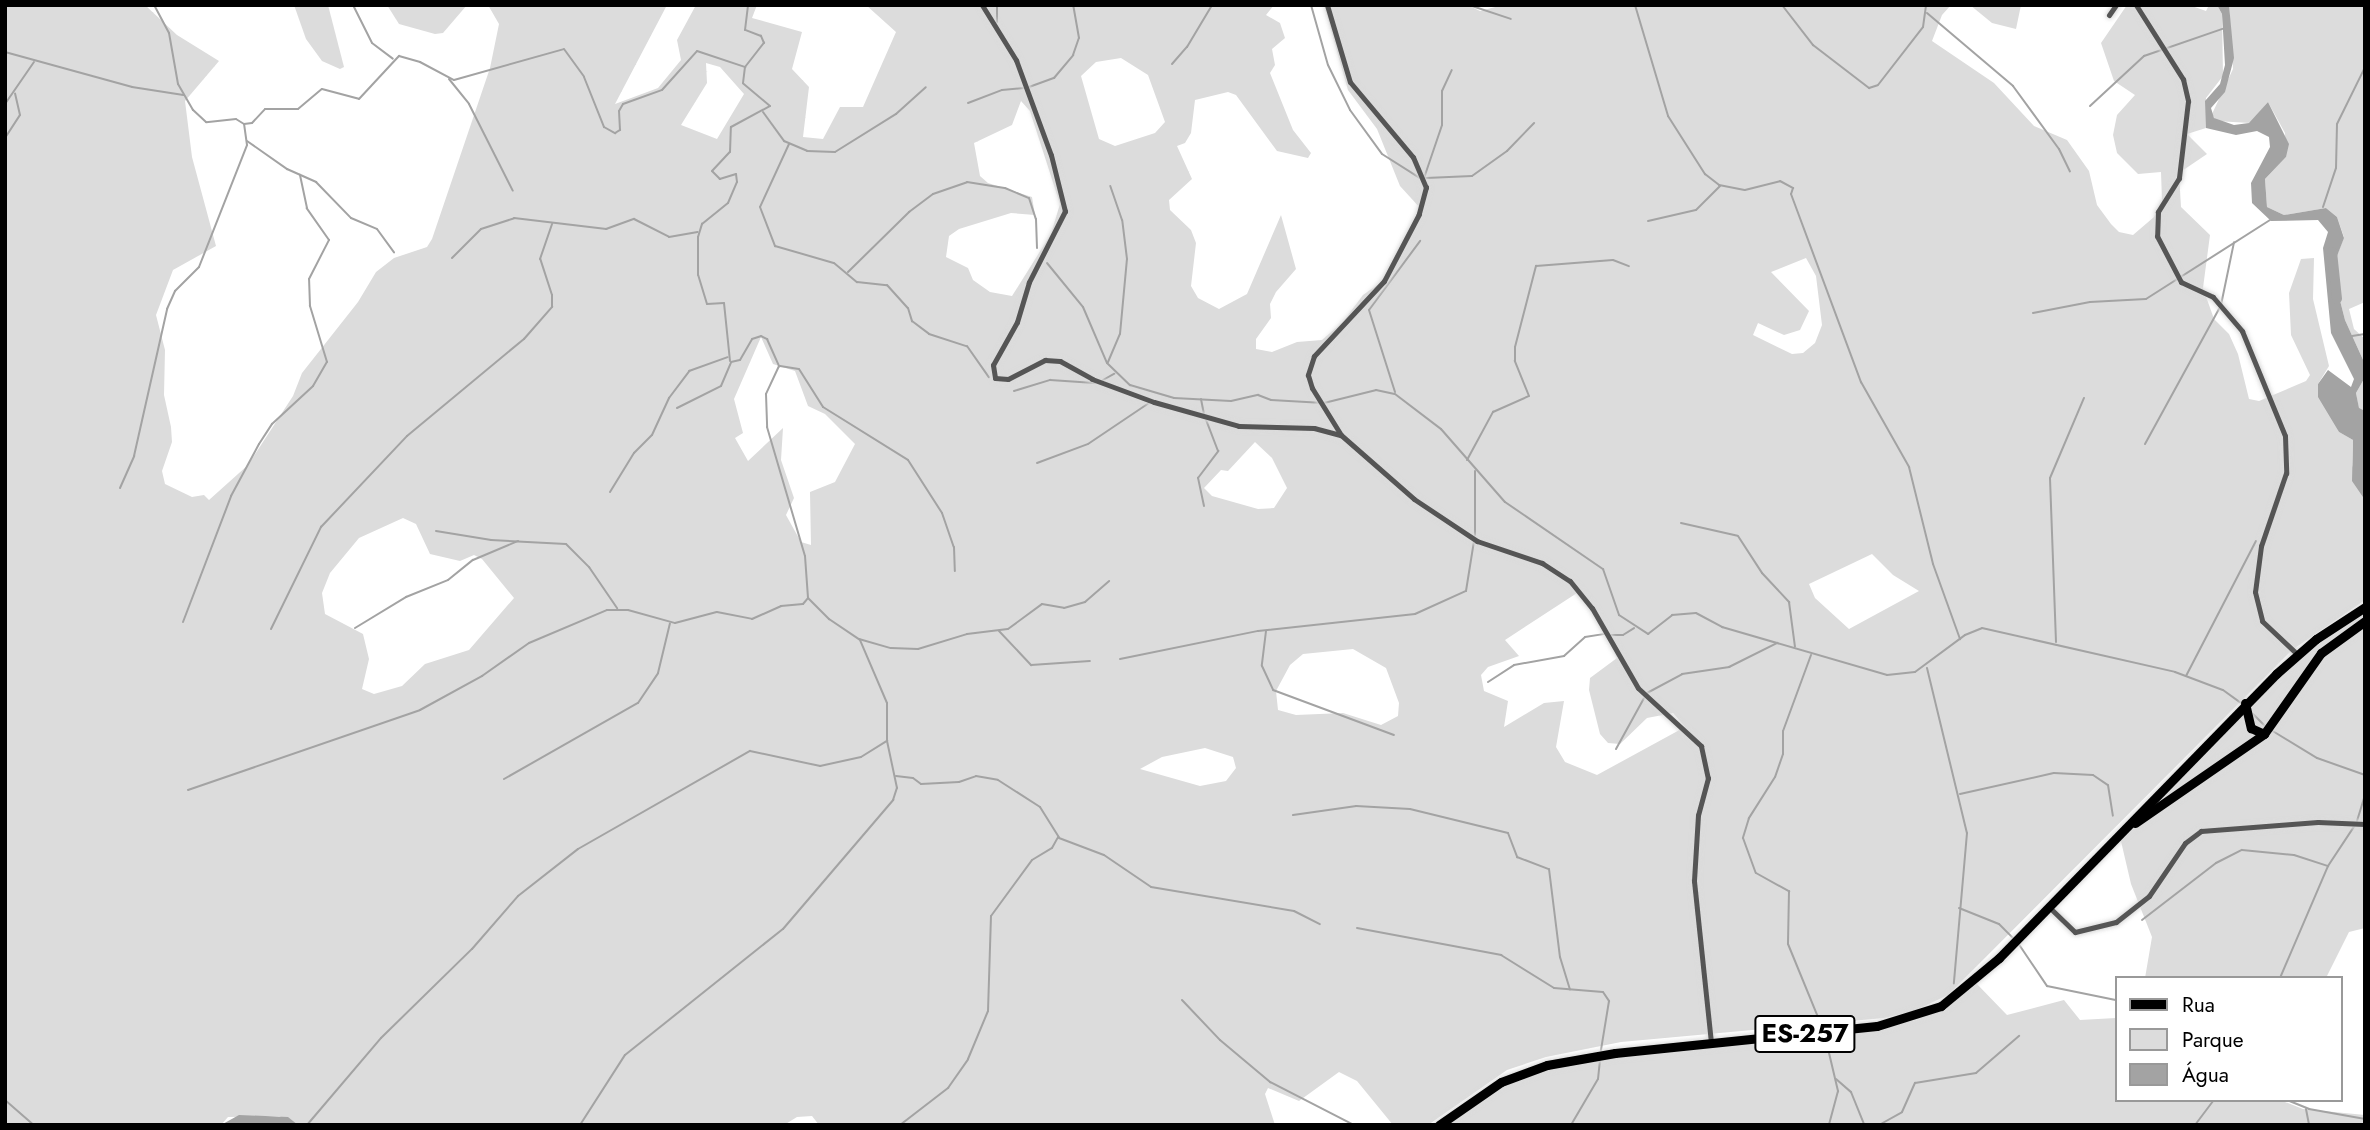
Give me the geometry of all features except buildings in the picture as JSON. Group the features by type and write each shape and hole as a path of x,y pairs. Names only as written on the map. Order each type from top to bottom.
{"main road":[{"name":"ES-257","path":"1439,1125 1501,1082 1532,1069 1615,1053 1877,1026 1923,1014 1964,990 2297,654 2365,607"},
{"name":"ES-257","path":"2118,837 2264,734 2322,653 2365,621"},
{"path":"2245,704 2248,724 2264,734"}],"street":[{"path":"982,5 1016,60 1051,155 1065,211 1029,282 1017,322 993,365 995,378 1008,379 1045,360 1060,361 1144,399 1239,426 1314,428 1341,435"},
{"path":"1327,5 1350,82 1413,157 1426,187 1413,226 1384,281 1361,301 1314,356 1309,381 1341,435 1443,520 1488,546 1542,563 1570,581 1592,608 1638,688 1701,746 1708,769 1698,815 1694,881 1711,1043"},
{"path":"2109,15 2116,5"},
{"path":"2136,5 2183,79 2188,101 2179,178 2158,212 2157,236 2181,282 2213,297 2242,331 2285,436 2286,473 2261,546 2255,592 2262,621 2297,654"},
{"path":"2049,907 2075,932 2116,922 2150,896 2185,843 2201,831 2318,822 2365,824"}],"green space":[{"path":"5,5 145,5 177,35 219,61 185,101 192,157 216,246 173,270 156,315 165,350 164,395 172,442 162,471 165,484 192,497 204,495 209,500 248,465 293,396 302,373 358,302 376,272 394,258 427,247 432,239 490,68 499,24 488,5 667,5 615,104 658,88 681,60 677,40 696,5 757,5 752,18 802,32 792,69 809,87 803,137 823,139 840,107 863,107 896,32 866,5 1274,5 1266,15 1280,23 1285,38 1272,49 1275,65 1270,73 1293,130 1311,153 1308,158 1277,151 1236,95 1228,92 1195,100 1191,133 1185,143 1177,146 1192,179 1169,200 1170,210 1191,230 1196,243 1191,286 1198,298 1219,309 1247,294 1281,215 1296,269 1276,292 1270,304 1271,318 1256,339 1256,349 1272,352 1297,342 1322,340 1343,322 1363,295 1383,281 1421,209 1400,186 1377,129 1348,90 1324,5 1467,5 1480,11 1503,5 1951,5 1942,15 1932,41 1994,83 2034,126 2067,140 2089,171 2097,205 2119,232 2133,235 2154,217 2162,201 2161,172 2138,174 2117,153 2113,135 2117,115 2135,95 2114,81 2101,43 2127,5 2189,5 2206,11 2209,5 2217,5 2222,14 2223,76 2206,98 2206,128 2187,134 2207,154 2179,173 2181,207 2210,235 2203,288 2214,319 2229,334 2238,354 2249,399 2259,401 2306,381 2310,375 2291,335 2289,293 2301,259 2314,258 2313,299 2329,366 2318,384 2339,432 2353,440 2352,465 2365,500 2365,600 2292,650 1948,995 1914,1011 1884,1018 1621,1042 1546,1057 1507,1070 1428,1125 1393,1125 1357,1081 1339,1072 1299,1101 1268,1088 1265,1094 1275,1125 819,1125 812,1116 797,1117 784,1125 298,1125 279,1116 228,1117 221,1125 5,1125","holes":["1121,58 1148,75 1165,122 1155,133 1115,146 1099,139 1081,76 1096,62","706,63 720,67 744,94 717,139 681,125 707,83","1021,101 1030,111 1060,204 1051,234 1012,296 990,292 973,280 968,268 946,257 949,236 959,229 1011,213 1035,215 1032,197 988,183 980,176 974,143 1012,125","1806,258 1816,276 1822,325 1815,343 1803,353 1792,354 1753,335 1758,323 1784,335 1800,330 1809,311 1771,272","761,337 773,364 795,371 808,406 825,414 855,444 835,482 810,492 811,545 801,542 786,515 794,498 781,460 783,428 748,461 735,438 743,433 734,399","1255,442 1272,458 1287,488 1274,508 1258,509 1212,496 1204,488 1221,470 1228,471","403,518 416,524 430,554 460,561 474,555 482,559 514,598 469,650 425,664 402,686 374,694 362,689 369,659 363,634 325,614 322,593 330,573 359,538","1872,554 1893,575 1919,591 1849,629 1815,598 1809,584","1577,593 1598,618 1617,658 1590,678 1589,690 1600,734 1608,743 1620,744 1647,718 1673,713 1685,727 1597,775 1565,762 1556,747 1564,701 1544,703 1504,727 1508,701 1484,691 1481,675 1488,667 1519,656 1505,640","1353,649 1386,668 1399,703 1398,716 1381,725 1343,713 1296,715 1278,710 1276,691 1290,665 1303,654","1205,748 1233,757 1236,768 1226,781 1200,786 1140,769 1162,757"]},
{"path":"294,5 328,5 344,67 340,69 322,61 306,39"},
{"path":"387,5 467,5 443,33 435,34 399,24"},
{"path":"1970,5 2021,5 2016,29 1992,23"},
{"path":"2229,5 2365,5 2365,302 2349,309 2354,329 2365,339 2365,411 2359,409 2356,393 2364,379 2364,362 2345,320 2332,269 2344,237 2337,217 2326,208 2284,215 2267,207 2265,179 2286,157 2285,133 2268,102 2250,123 2216,121 2212,114 2233,69"},
{"path":"2365,609 2365,928 2349,932 2327,976 2145,976 2152,937 2131,884 2120,837 2286,669"},
{"path":"1975,982 2007,1015 2064,1000 2080,1020 2114,1018 2114,1102 2285,1102 2303,1109 2365,1115 2365,1125 1443,1125 1511,1078 1548,1065 1885,1026 1917,1020 1953,1002"}],"water":[{"path":"2217,5 2229,5 2234,58 2225,92 2211,108 2214,118 2234,125 2249,123 2268,102 2289,144 2286,157 2265,179 2267,207 2284,215 2326,208 2337,217 2344,238 2332,269 2345,320 2364,362 2364,379 2356,393 2359,408 2365,411 2365,500 2352,481 2353,440 2339,432 2318,397 2318,384 2328,370 2351,387 2354,379 2331,333 2323,248 2328,232 2318,220 2271,221 2252,203 2251,183 2270,147 2269,137 2257,131 2236,135 2206,128 2205,101 2220,84 2225,65 2222,14"},
{"path":"239,1115 288,1117 298,1125 221,1125"}],"waterway":[{"path":"120,488 134,456 167,309 175,291 199,267 247,145 244,124 236,119 206,122 193,110 178,84 169,33 154,5"},
{"path":"353,5 372,43 393,59"},
{"path":"730,361 724,303 707,304 698,275 698,237 702,224 728,203 737,182 736,174 720,179 712,171 730,152 731,127 770,106 743,83 745,67 764,43 761,36 745,30 748,5"},
{"path":"997,5 997,22"},
{"path":"1029,87 1054,78 1073,55 1079,38 1073,5"},
{"path":"1172,64 1187,47 1212,5"},
{"path":"1311,5 1328,65 1350,110 1382,154 1420,178"},
{"path":"1469,5 1511,19"},
{"path":"1635,5 1668,116 1705,174 1719,185 1745,190 1780,181 1793,188 1791,194 1861,382 1909,467 1933,564 1960,639"},
{"path":"1782,5 1813,45 1869,88 1878,85 1923,27 1926,5"},
{"path":"1927,13 2013,86 2059,149 2070,172"},
{"path":"2090,106 2144,56 2222,29"},
{"path":"244,124 252,123 265,109 298,109 322,89 359,99 399,56 420,62 454,80 564,49 584,77 604,127 615,133 620,130 619,111 623,104 662,90 697,51 745,67"},
{"path":"5,52 132,87 183,95"},
{"path":"5,104 34,62"},
{"path":"2323,207 2336,168 2337,124 2365,67"},
{"path":"1424,178 1442,125 1442,91 1452,70"},
{"path":"449,79 469,104 513,191"},
{"path":"763,112 784,141 807,151 835,152 896,114 926,87"},
{"path":"968,103 1002,90 1024,88"},
{"path":"5,138 20,115 15,94"},
{"path":"1426,178 1472,176 1507,151 1534,123"},
{"path":"247,141 287,169 316,182 351,218 377,229 394,252"},
{"path":"789,144 760,207 775,246 834,263 857,282 887,285 908,308 912,321 929,334 967,346 989,377"},
{"path":"183,622 231,496 259,444 272,424 313,386 327,362 310,306 309,279 329,240 307,208 300,175"},
{"path":"848,272 909,212 933,194 967,182 1005,188 1029,198 1036,219 1037,248"},
{"path":"1108,362 1120,334 1127,259 1122,220 1110,186"},
{"path":"1648,221 1696,210 1720,186"},
{"path":"452,258 481,229 514,218 606,229 634,219 669,237 698,232"},
{"path":"2033,313 2090,302 2146,299 2270,220"},
{"path":"271,629 321,527 407,436 524,339 552,307 552,295 540,259 552,224"},
{"path":"1395,392 1369,310 1420,241"},
{"path":"2145,444 2221,305 2234,242"},
{"path":"2332,252 2337,299"},
{"path":"1467,460 1493,412 1529,396 1515,361 1515,347 1536,266 1613,260 1629,266"},
{"path":"1047,263 1083,307 1107,363 1130,385 1174,398 1231,401 1258,395 1271,400 1324,403 1376,390 1395,394 1441,429 1505,502 1603,569 1619,615 1648,634 1672,615 1696,613 1722,627 1887,675 1915,672 1965,635 1982,628 2175,672 2223,690 2241,703"},
{"path":"2352,336 2365,334"},
{"path":"677,408 721,386 731,362 740,360 752,339 761,336 767,339 779,366 766,394 767,427 805,556 808,598 829,619 859,639 891,648 918,649 967,634 1008,629 1042,604 1064,608 1085,602 1109,581"},
{"path":"610,492 634,453 652,435 669,398 689,371 728,357"},
{"path":"780,366 799,369 823,407 908,460 942,513 954,547 955,571"},
{"path":"1103,380 1114,374"},
{"path":"1014,391 1050,380 1095,383"},
{"path":"2056,642 2050,478 2084,398"},
{"path":"1201,399 1204,414"},
{"path":"1037,463 1088,444 1149,403"},
{"path":"1204,506 1198,478 1218,451 1206,420"},
{"path":"1475,471 1475,535"},
{"path":"1681,523 1738,536 1762,573 1789,602 1795,647"},
{"path":"436,531 491,540 566,544 589,567 617,608"},
{"path":"355,628 406,597 448,580 473,560 518,541"},
{"path":"1120,659 1258,631 1415,614 1466,591 1474,541"},
{"path":"2186,676 2256,541"},
{"path":"188,790 420,710 482,676 529,643 607,610 628,610 675,623 717,612 752,619 781,606 803,604 808,598"},
{"path":"504,779 638,703 658,673 670,623"},
{"path":"1611,635 1623,635 1634,628"},
{"path":"999,631 1031,665 1090,661"},
{"path":"1266,631 1262,666 1273,690 1394,735"},
{"path":"1488,682 1514,665 1564,656 1585,637 1605,634"},
{"path":"580,1125 625,1055 783,929 893,800 897,788 887,741 887,703 860,640"},
{"path":"1647,693 1682,674 1729,667 1777,643"},
{"path":"1811,655 1783,731 1783,754 1775,777 1749,818 1743,838 1756,873 1789,891 1788,944 1822,1027"},
{"path":"1927,668 1967,833 1954,983"},
{"path":"1616,749 1644,698"},
{"path":"2253,714 2266,727"},
{"path":"2271,730 2317,758 2365,775"},
{"path":"307,1125 381,1038 472,949 518,896 578,849 750,751 820,766 861,757 887,741"},
{"path":"1960,794 2054,773 2093,775 2108,785 2113,816"},
{"path":"896,776 913,778 921,784 959,782 976,776 998,780 1040,807 1059,838 1104,855 1151,887 1294,911 1320,924"},
{"path":"2357,821 2365,795"},
{"path":"1293,815 1356,806 1410,809 1508,833 1517,857 1549,869 1560,957 1570,990"},
{"path":"2281,976 2328,866 2355,825"},
{"path":"900,1125 948,1088 968,1059 988,1011 991,916 1032,860 1052,848 1058,837"},
{"path":"2142,920 2216,863 2242,850 2294,855 2328,866"},
{"path":"1959,908 1999,924 2014,939"},
{"path":"1357,928 1501,955 1554,988 1603,992 1609,1001 1601,1050"},
{"path":"2018,943 2047,986 2114,1000"},
{"path":"1182,1000 1220,1040 1270,1082 1354,1125"},
{"path":"1825,1036 1838,1091 1829,1125"},
{"path":"1879,1125 1902,1112 1915,1083 1976,1073 2019,1036"},
{"path":"1571,1125 1598,1079 1600,1060"},
{"path":"1836,1079 1851,1092 1864,1125"},
{"path":"5,1100 34,1125"},
{"path":"2195,1125 2212,1102"},
{"path":"2292,1102 2309,1109 2365,1119"},
{"path":"2306,1109 2309,1125"},
{"path":"143,1125 151,1125"}]}
